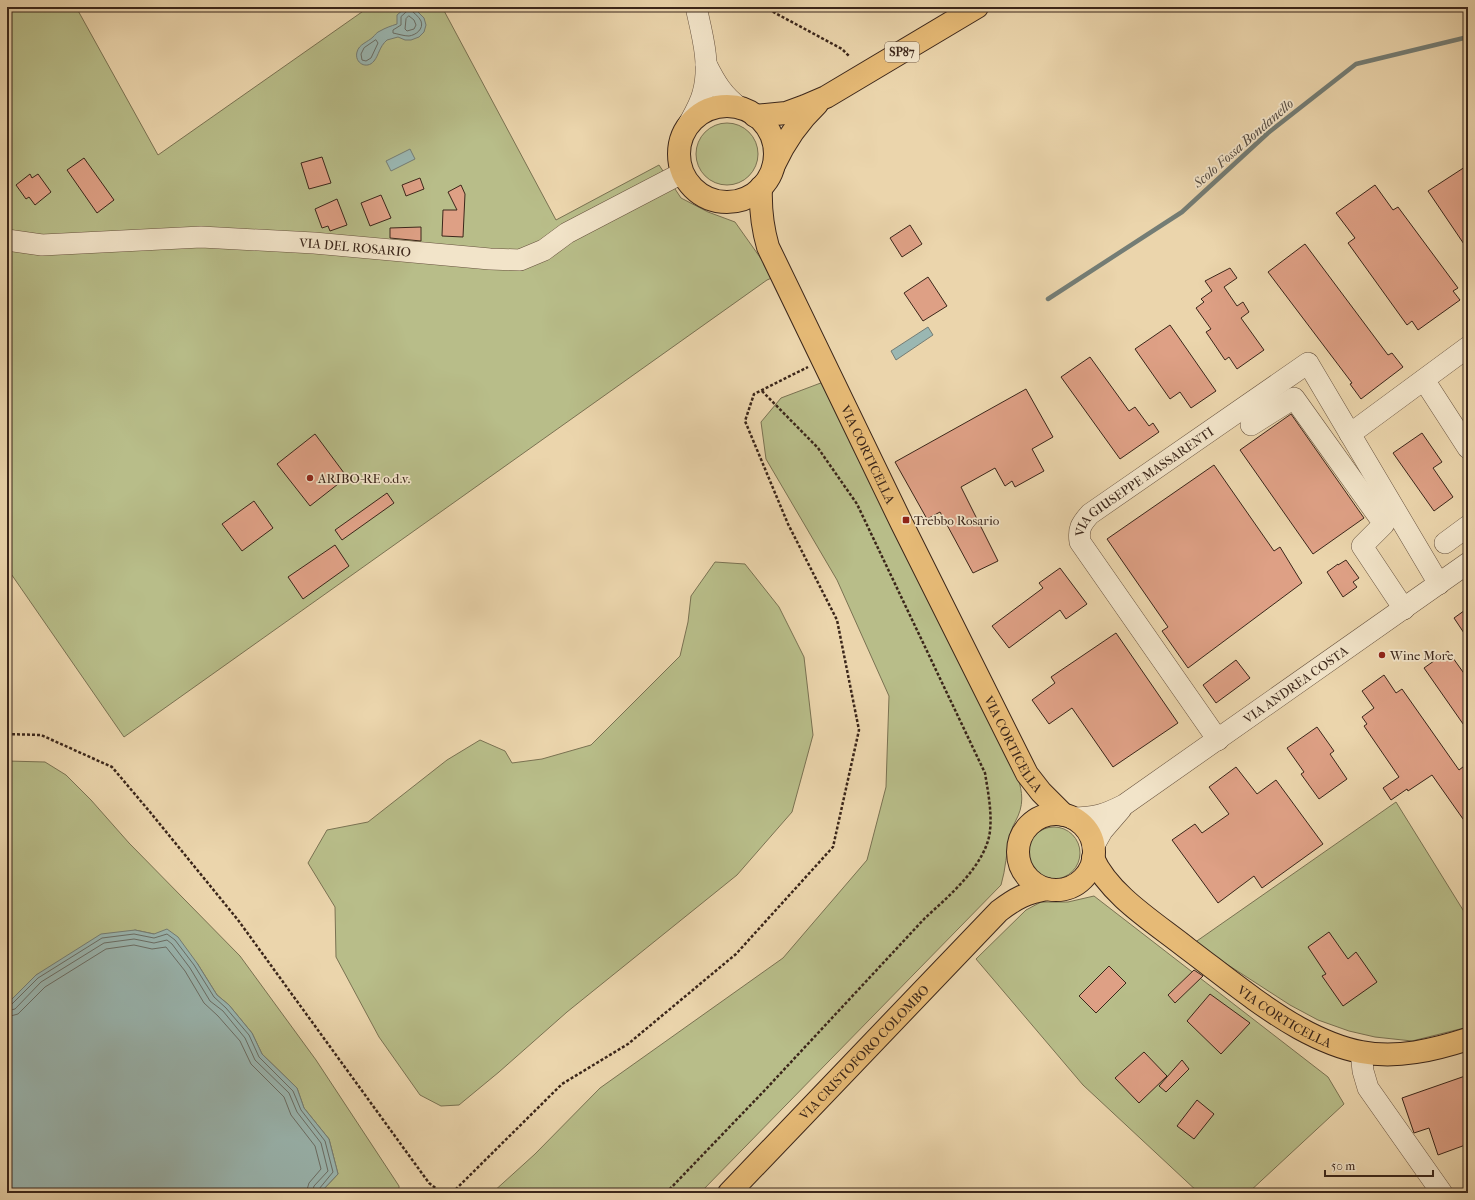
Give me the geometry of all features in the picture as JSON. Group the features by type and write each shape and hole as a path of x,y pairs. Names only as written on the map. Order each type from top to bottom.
{"main road":[{"name":"SP87","path":"747,112 786,113 826,97 978,7"},
{"name":"SP87","path":"773,167 783,146 795,127 826,97"},
{"path":"719,202 742,200 753,195 762,187 773,167 774,155 771,139 763,124 747,112 728,106 710,110 695,118 687,127 681,139 679,150 679,160 682,174 689,184 703,196 738,212 748,220 768,247"},
{"name":"VIA CORTICELLA","path":"762,187 762,229 768,247 902,524 1027,774 1041,792 1068,816"},
{"path":"1027,774 1030,788 1030,802 1024,830 1019,840 1018,851 1019,862 1029,879 1047,889 1055,890 1070,887 1088,887 1104,890 1125,899"},
{"path":"1024,830 1037,818 1054,814 1068,816 1084,827 1089,833 1093,853 1088,872 1077,883 1070,887"},
{"name":"VIA CORTICELLA","path":"1093,853 1100,873 1125,899 1226,978 1276,1013 1316,1037 1338,1046 1361,1052 1383,1054 1425,1051 1468,1039"},
{"name":"VIA CRISTOFORO COLOMBO","path":"999,911 1014,880 1019,862"},
{"name":"VIA CRISTOFORO COLOMBO","path":"729,1193 999,911 1027,893 1047,889"}],"street":[{"path":"687,127 699,104 703,93 705,80 706,64 696,7"},
{"path":"706,64 722,93 729,100 747,112"},
{"name":"VIA DEL ROSARIO","path":"7,240 42,245 201,237 314,243 490,259 520,260 544,250 567,233 682,174"},
{"path":"1350,434 1468,347"},
{"name":"VIA GIUSEPPE MASSARENTI","path":"1218,740 1080,542 1078,533 1081,524 1090,514 1308,363 1439,584"},
{"path":"1424,380 1465,438"},
{"path":"1250,425 1294,398 1384,524 1362,546 1404,609"},
{"name":"VIA ANDREA COSTA","path":"1068,816 1090,818 1100,816 1124,805 1468,563"},
{"name":"VIA ANDREA COSTA","path":"1093,853 1102,831 1124,805"},
{"path":"1361,1052 1363,1071 1368,1088 1442,1193"}],"path":[{"path":"764,7 842,49 849,56"},
{"path":"452,1193 562,1084 628,1044 736,954 833,847 859,730 837,620 788,524 745,420 754,394 823,360"},
{"path":"666,1193 925,918 953,892 982,854 990,832 990,808 985,773 857,504 818,448 761,390"},
{"path":"7,734 41,735 112,767 238,920 429,1183 442,1193"}],"green space":[{"path":"7,7 76,7 158,155 369,7 442,7 556,220 659,165 681,198 708,212 735,222 774,277 767,280 124,737 7,568"},
{"path":"721,123 733,123 749,132 756,142 758,154 756,166 749,176 733,185 721,185 710,180 701,171 696,160 696,148 701,137 710,128"},
{"path":"826,381 1016,772 1021,788 1022,799 1018,816 1012,828 1001,885 700,1193 492,1193 535,1154 600,1088 783,958 867,860 886,787 889,696 837,580 766,459 761,422 781,398"},
{"path":"715,562 745,564 779,607 804,657 813,735 792,812 737,875 567,1012 459,1105 441,1106 420,1095 379,1037 336,957 335,907 308,863 327,830 368,822 447,760 480,740 505,751 512,763 542,759 591,745 680,656 688,622 691,596"},
{"path":"7,761 45,762 66,775 91,800 129,843 240,956 316,1060 399,1186 399,1193 320,1193 338,1174 329,1139 304,1108 297,1088 262,1054 252,1033 229,1005 217,995 197,963 154,934 135,930 36,975 7,1004"},
{"path":"1396,802 1468,918 1468,1027 1412,1041 1375,1037 1349,1031 1318,1020 1290,1005 1194,943"},
{"path":"1049,827 1059,827 1069,831 1076,838 1080,848 1080,858 1076,868 1069,875 1059,879 1049,879 1039,875 1032,868 1028,858 1028,848 1032,838 1039,831"},
{"path":"1094,896 1328,1077 1344,1104 1248,1193 1199,1193 1083,1085 976,959 1026,910 1041,902 1068,902"}],"water":[{"path":"410,7 415,9 424,18 426,25 424,32 419,37 411,40 405,40 398,37 387,40 382,45 376,59 371,64 365,65 359,62 357,59 358,49 379,31 397,24 397,15 404,9"},
{"path":"410,149 415,159 391,171 386,161"},
{"path":"928,327 933,335 896,360 891,351"},
{"path":"167,929 178,937 197,963 217,995 229,1005 252,1033 262,1054 297,1088 304,1108 329,1139 338,1174 320,1193 7,1193 7,1004 36,975 101,934 135,930 154,934"}],"building":[{"path":"322,157 331,183 309,189 301,163"},
{"path":"84,158 114,200 97,213 67,170"},
{"path":"1468,165 1468,250 1428,191"},
{"path":"30,174 32,178 38,174 51,192 35,205 29,197 26,199 16,185"},
{"path":"420,178 424,189 406,196 402,185"},
{"path":"461,185 465,194 463,237 442,236 443,210 457,210 448,192"},
{"path":"1375,185 1393,210 1398,207 1458,288 1453,291 1460,300 1418,330 1412,321 1407,325 1348,243 1355,238 1336,213"},
{"path":"381,195 391,218 370,226 361,203"},
{"path":"337,199 347,225 330,231 328,226 322,228 315,209"},
{"path":"910,225 922,244 902,257 890,238"},
{"path":"421,227 421,241 390,238 390,228"},
{"path":"1305,244 1388,355 1392,353 1403,367 1361,399 1350,384 1352,383 1268,272"},
{"path":"1230,268 1237,278 1224,287 1237,306 1243,302 1249,312 1241,318 1264,350 1237,369 1229,357 1225,360 1206,332 1211,329 1196,308 1204,302 1201,299 1212,291 1205,281"},
{"path":"928,277 947,306 923,321 904,293"},
{"path":"1170,325 1216,391 1191,408 1180,392 1170,399 1135,349"},
{"path":"1090,357 1129,411 1135,407 1149,426 1153,423 1159,432 1120,459 1061,377"},
{"path":"1026,389 1053,437 1032,449 1044,471 1015,487 1012,481 1005,486 995,468 961,487 998,561 973,573 940,512 927,519 895,462"},
{"path":"1291,414 1364,518 1313,554 1240,450"},
{"path":"1422,433 1442,462 1433,468 1453,497 1434,511 1393,453"},
{"path":"315,434 347,477 310,506 277,464"},
{"path":"1214,465 1274,551 1280,547 1302,583 1188,668 1162,631 1168,627 1107,539"},
{"path":"387,493 394,503 342,540 335,530"},
{"path":"254,501 273,528 242,551 222,524"},
{"path":"335,545 349,566 303,599 288,577"},
{"path":"1346,560 1359,578 1353,582 1357,587 1343,597 1327,572"},
{"path":"1060,568 1087,604 1066,619 1060,610 1009,648 992,626 1043,588 1039,583"},
{"path":"1468,608 1468,639 1454,618"},
{"path":"1116,633 1178,723 1113,767 1072,708 1049,724 1032,700 1055,683 1051,677"},
{"path":"1448,651 1468,679 1468,731 1424,668"},
{"path":"1236,660 1250,678 1216,703 1203,685"},
{"path":"1384,675 1396,693 1402,689 1459,770 1468,763 1468,826 1432,775 1391,800 1383,788 1399,777 1364,726 1367,724 1362,717 1374,708 1362,691"},
{"path":"1317,727 1334,751 1330,754 1347,779 1319,799 1301,774 1304,772 1287,748"},
{"path":"1236,767 1257,794 1276,780 1323,844 1262,888 1254,876 1218,903 1172,840 1195,824 1202,833 1229,814 1209,787"},
{"path":"1329,932 1348,959 1356,952 1377,982 1343,1006 1322,976 1326,974 1308,947"},
{"path":"1109,966 1126,983 1096,1013 1079,996"},
{"path":"1194,970 1203,976 1175,1003 1168,995"},
{"path":"1210,994 1250,1023 1221,1054 1187,1021"},
{"path":"1144,1052 1167,1076 1139,1103 1115,1078"},
{"path":"1182,1060 1189,1069 1166,1092 1159,1086"},
{"path":"1468,1075 1468,1144 1438,1155 1429,1128 1414,1133 1402,1098"},
{"path":"1197,1100 1214,1114 1194,1139 1177,1126"}],"waterway":[{"name":"Scolo Fossa Bondanello","path":"1048,299 1182,212 1268,133 1356,64 1468,37"}],"place":[{"name":"ARIBO-RE o.d.v.","path":"310,478"},
{"name":"Trebbo Rosario","path":"906,520"},
{"name":"Wine More","path":"1382,655"}]}
